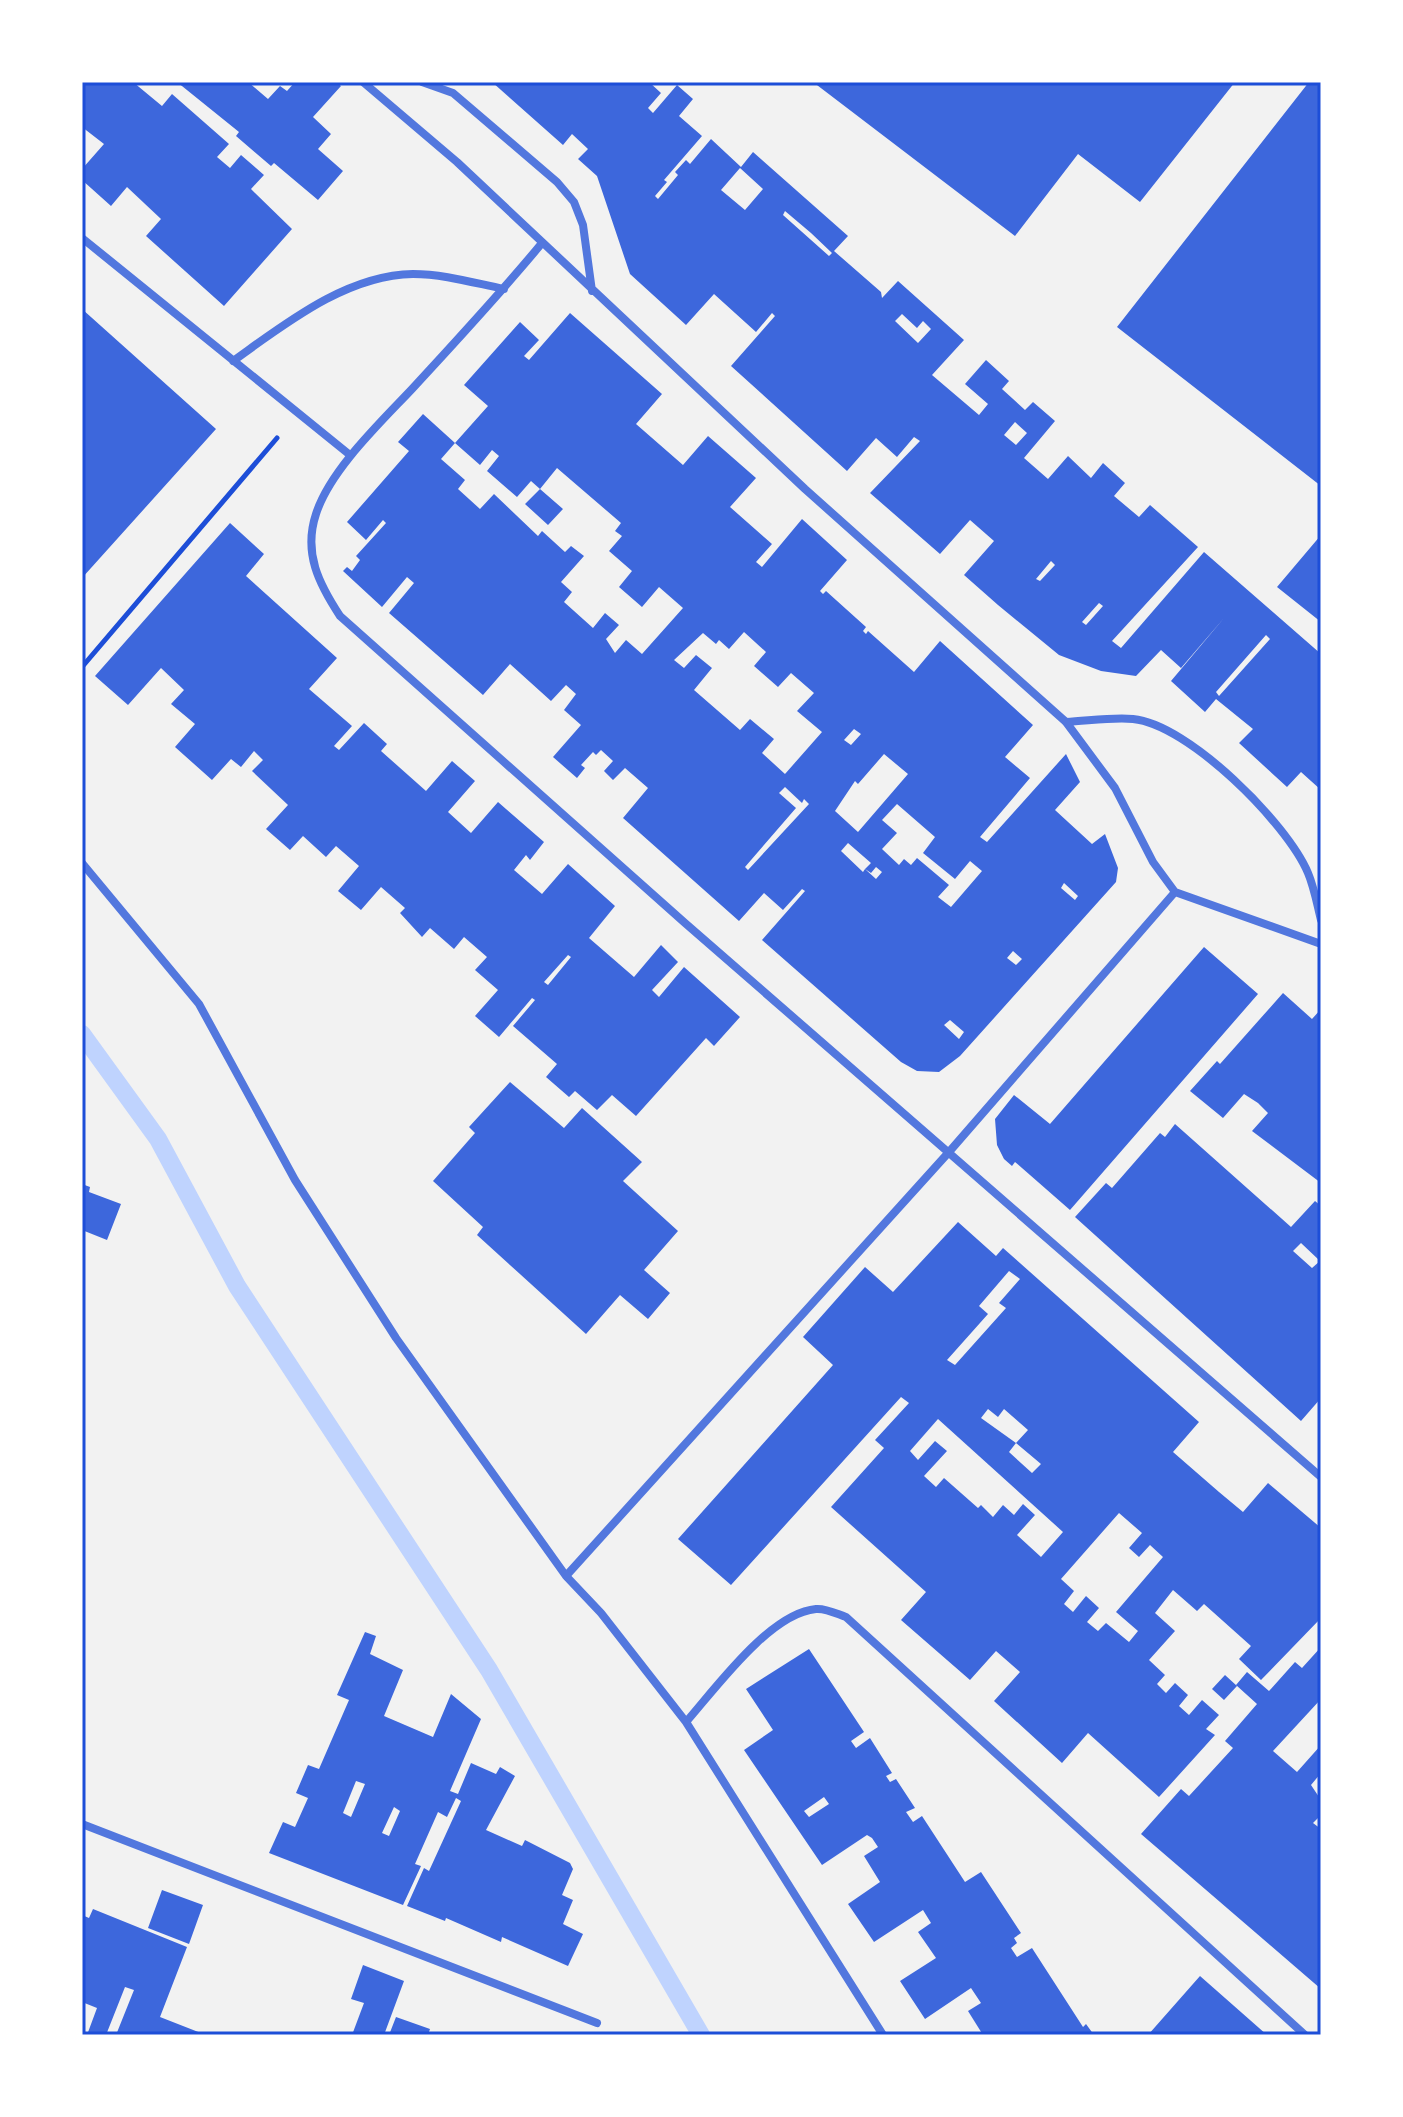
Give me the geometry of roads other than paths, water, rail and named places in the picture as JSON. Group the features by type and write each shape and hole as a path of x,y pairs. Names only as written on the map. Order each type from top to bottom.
{"street":[{"path":"363,82 457,162 805,489 1066,722 1115,788 1153,862 1175,892 1321,944"},
{"path":"422,82 453,93 557,182 574,202 583,225 592,291"},
{"path":"82,238 350,455"},
{"path":"542,243 504,289 350,455 316,512 312,536 313,565 320,585 340,616 1321,1477"},
{"path":"233,361 294,317 376,281 411,274 447,276 504,289"},
{"path":"1066,722 1135,719 1182,739 1217,765 1272,818 1307,871 1321,920"},
{"path":"82,863 199,1004 295,1180 396,1338 566,1576 601,1613 686,1722 883,2035"},
{"path":"566,1576 949,1152 1175,892"},
{"path":"686,1722 779,1624 800,1612 821,1608 846,1617 1305,2035"},
{"path":"82,1824 597,2023"}],"waterway":[{"path":"82,1034 158,1139 237,1286 489,1670 701,2035"}]}
